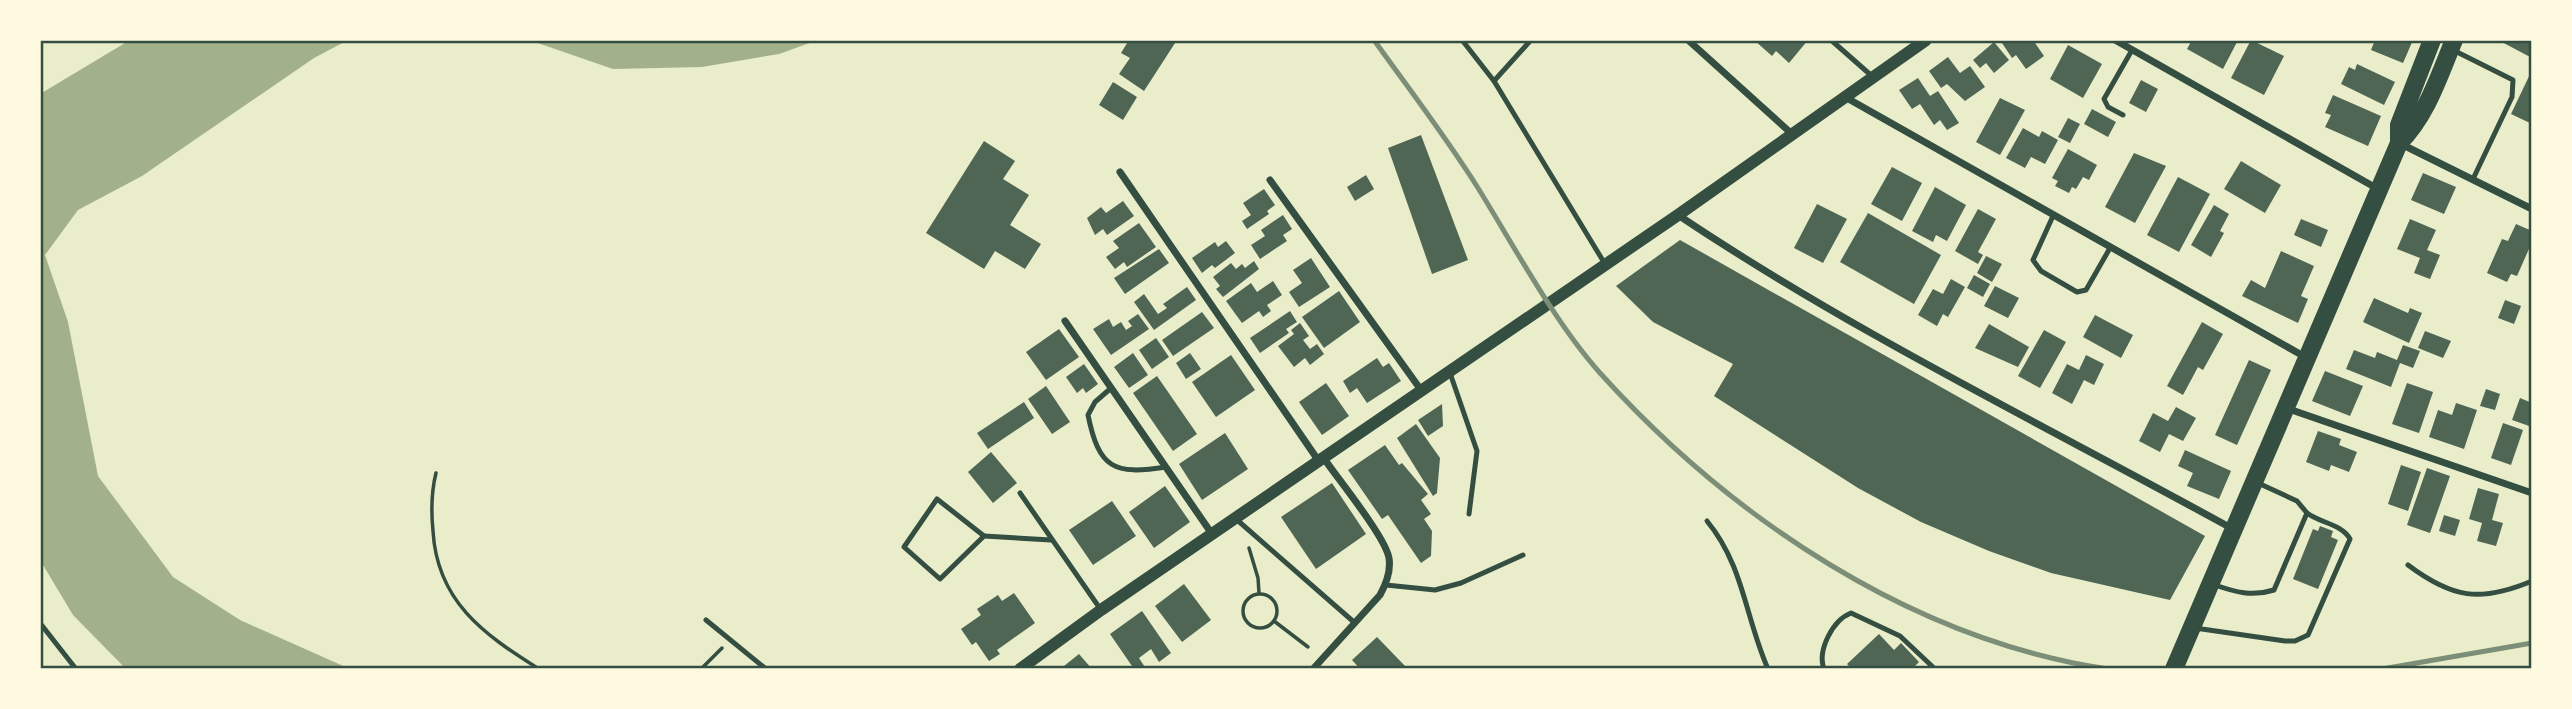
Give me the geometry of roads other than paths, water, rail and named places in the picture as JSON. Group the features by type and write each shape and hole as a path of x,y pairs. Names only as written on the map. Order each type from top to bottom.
{"main road":[{"path":"2399,143 2399,125 2432,40"},
{"path":"2174,669 2378,189 2399,143 2412,129 2429,100 2452,45"}],"street":[{"path":"1688,40 1792,134"},
{"path":"1020,669 1321,458 1678,215 1926,40"},
{"path":"2115,40 2378,189"},
{"path":"1845,97 2307,358"},
{"path":"2399,143 2532,209"},
{"path":"1121,172 1387,551 1390,559 1386,585 1313,669"},
{"path":"1270,180 1421,390"},
{"path":"1678,215 1733,252 1831,309 2234,530"},
{"path":"1065,321 1212,534"},
{"path":"2285,408 2532,493"}],"lane":[{"path":"1462,40 1494,81 1605,265"},
{"path":"1494,81 1531,40"},
{"path":"1831,40 1873,77"},
{"path":"2452,45 2513,80 2512,97 2473,179"},
{"path":"2123,115 2108,107 2104,99 2132,50"},
{"path":"2053,216 2033,260 2040,271 2077,292 2086,290 2110,248"},
{"path":"1449,370 1477,451 1469,514"},
{"path":"1110,389 1095,402 1087,415 1101,454 1115,468 1132,472 1166,467"},
{"path":"2192,628 2295,641 2308,635 2350,539 2341,529 2316,520 2297,500 2254,481"},
{"path":"1020,493 1101,610"},
{"path":"984,536 940,579 904,547 937,499 984,536 1052,540"},
{"path":"2212,583 2239,593 2274,590 2307,513"},
{"path":"1235,518 1355,622"},
{"path":"1707,521 1729,550 1736,566 1755,639 1768,669"},
{"path":"1386,585 1435,590 1461,583 1523,555"},
{"path":"2408,565 2442,589 2465,595 2485,595 2532,581"},
{"path":"1824,669 1820,657 1824,646 1841,617 1851,613 1900,636 1935,669"},
{"path":"706,620 766,669"},
{"path":"40,623 76,669"}],"railway":[{"path":"1374,40 1466,169 1551,308 1583,353 1651,426 1707,476 1767,523 1830,564 1896,601 1964,631 2035,654 2108,669"},
{"path":"2382,669 2532,643"}]}
